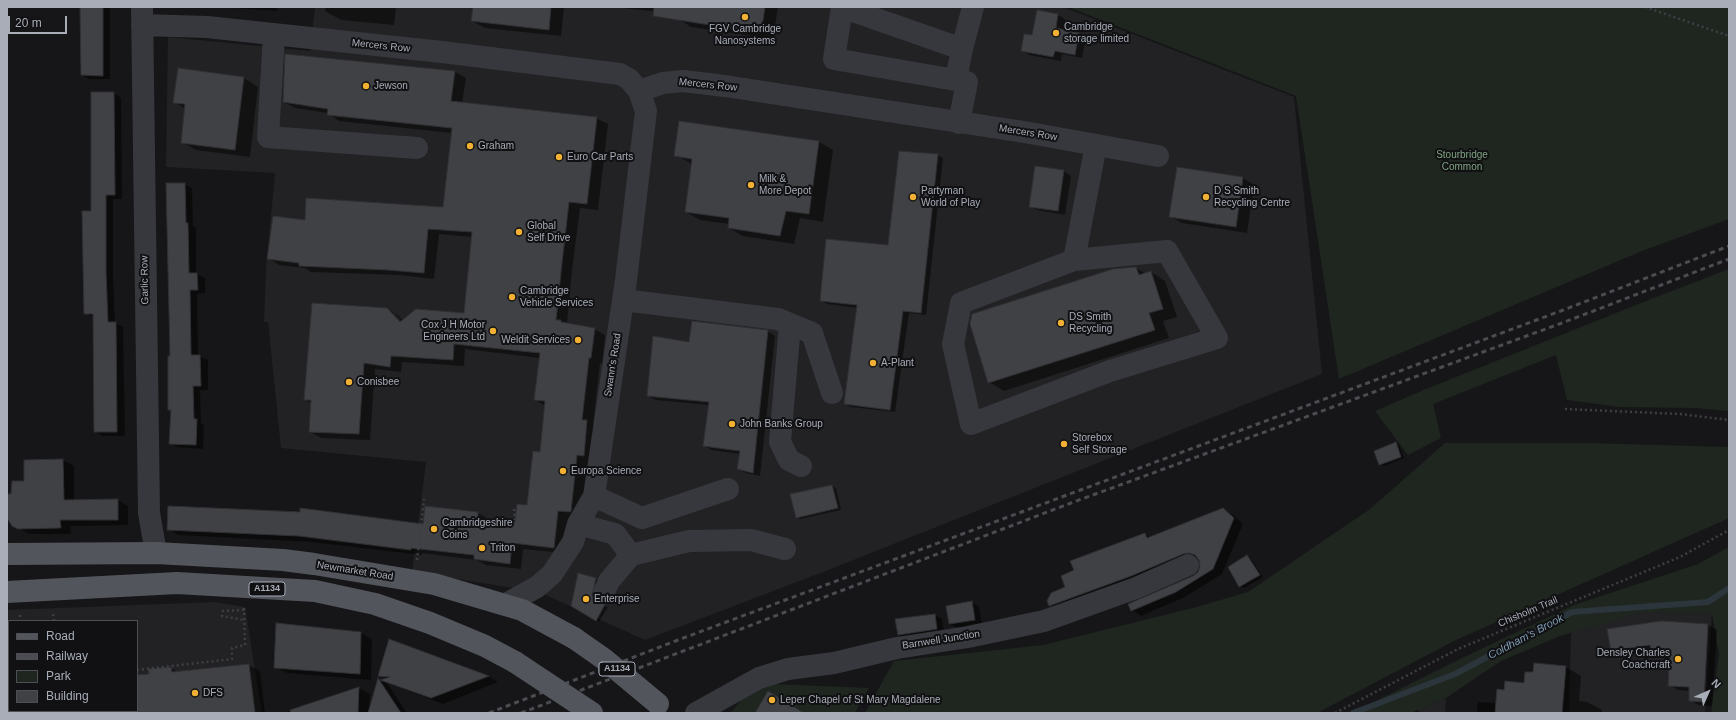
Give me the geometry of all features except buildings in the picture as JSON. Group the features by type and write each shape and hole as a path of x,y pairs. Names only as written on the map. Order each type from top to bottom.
{"main road":[{"name":"Newmarket Road","path":"7,554 156,553 283,560 434,584 506,604 522,610 574,638 604,659 662,709"},
{"name":"A1134","path":"7,592 177,583 315,591 375,604 430,623 485,646 515,662 592,713"}],"street":[{"path":"959,123 967,82 834,59 842,7 962,49"},
{"path":"956,80 973,7"},
{"name":"Mercers Row","path":"142,16 207,27 442,52 620,74 628,79 639,91 663,83 683,81 959,123 1158,156"},
{"name":"Garlic Row","path":"142,16 149,514 156,553"},
{"path":"274,35 268,137 417,148"},
{"name":"Swann's Road","path":"506,604 537,587 552,574 573,542 578,524 594,496 623,300 646,111 639,91"},
{"path":"1074,260 1096,145"},
{"path":"1167,251 1216,338 1110,371 972,424 953,344 961,303 1074,260 1167,251"},
{"path":"623,300 778,319 812,333 832,393"},
{"path":"790,324 780,442 790,460 801,466"},
{"path":"594,496 642,518 728,490"},
{"path":"578,524 615,534 631,555"},
{"path":"604,592 610,581 631,555 689,541 751,540 785,549"},
{"name":"Barnwell Junction","path":"696,713 718,706 759,678 788,669 834,663 898,648 968,637 1044,621 1136,588 1188,565"}],"path":[{"path":"1645,7 1729,36"},
{"path":"1565,409 1680,414 1729,420"},
{"path":"416,566 424,499"},
{"path":"514,509 515,520"},
{"name":"Chisholm Trail","path":"1335,713 1458,650 1680,557 1729,530"},
{"path":"138,670 232,659 232,648 246,645 244,611 223,611 222,616 244,620"},
{"path":"53,614 54,620"},
{"path":"20,615 20,620"}],"shaded area":[{"path":"315,7 1063,7 1294,97 1322,374 823,572 645,640 539,592 412,572 426,462 281,448 268,322 264,322 266,269 275,173 166,167 168,37 310,51"},
{"path":"215,602 245,607 262,713 7,713 7,610"},
{"path":"1583,609 1712,610 1705,713 1569,713 1571,633"},
{"path":"1446,698 1445,713 1413,713"}],"green space":[{"name":"Stourbridge Common","path":"1068,7 1729,7 1729,219 1642,251 1339,379 1296,96"},
{"path":"1729,269 1729,411 1696,408 1620,407 1567,400 1556,355 1433,404 1441,438 1408,455 1375,411 1426,389"},
{"path":"1445,443 1587,443 1729,447 1729,518 1454,641 1317,713 865,713 894,661 1043,645 1193,608 1248,592 1370,509"},
{"path":"1729,547 1729,712 1711,713 1719,654 1712,613 1643,612 1560,636 1501,661 1446,698 1413,713 1352,713 1460,659 1574,605 1698,564"},
{"path":"772,684 869,688 855,713 731,713 747,692"}],"waterway":[{"name":"Coldham's Brook","path":"1353,713 1455,674 1572,612 1708,602 1729,588"}],"railway":[{"path":"489,713 678,640 1558,312 1729,246"},
{"path":"521,713 1071,503 1562,323 1729,259"}],"place":[{"name":"FGV Cambridge Nanosystems","path":"745,17"},
{"name":"Cambridge storage limited","path":"1056,33"},
{"name":"Jewson","path":"366,86"},
{"name":"Graham","path":"470,146"},
{"name":"Euro Car Parts","path":"559,157"},
{"name":"Milk & More Depot","path":"751,185"},
{"name":"Partyman World of Play","path":"913,197"},
{"name":"D S Smith Recycling Centre","path":"1206,197"},
{"name":"Global Self Drive","path":"519,232"},
{"name":"Cambridge Vehicle Services","path":"512,297"},
{"name":"DS Smith Recycling","path":"1061,323"},
{"name":"Cox J H Motor Engineers Ltd","path":"493,331"},
{"name":"Weldit Services","path":"578,340"},
{"name":"A-Plant","path":"873,363"},
{"name":"Conisbee","path":"349,382"},
{"name":"John Banks Group","path":"732,424"},
{"name":"Storebox Self Storage","path":"1064,444"},
{"name":"Europa Science","path":"563,471"},
{"name":"Cambridgeshire Coins","path":"434,529"},
{"name":"Triton","path":"482,548"},
{"name":"Enterprise","path":"586,599"},
{"name":"Densley Charles Coachcraft","path":"1678,659"},
{"name":"DFS","path":"195,693"},
{"name":"Leper Chapel of St Mary Magdalene","path":"772,700"}]}
